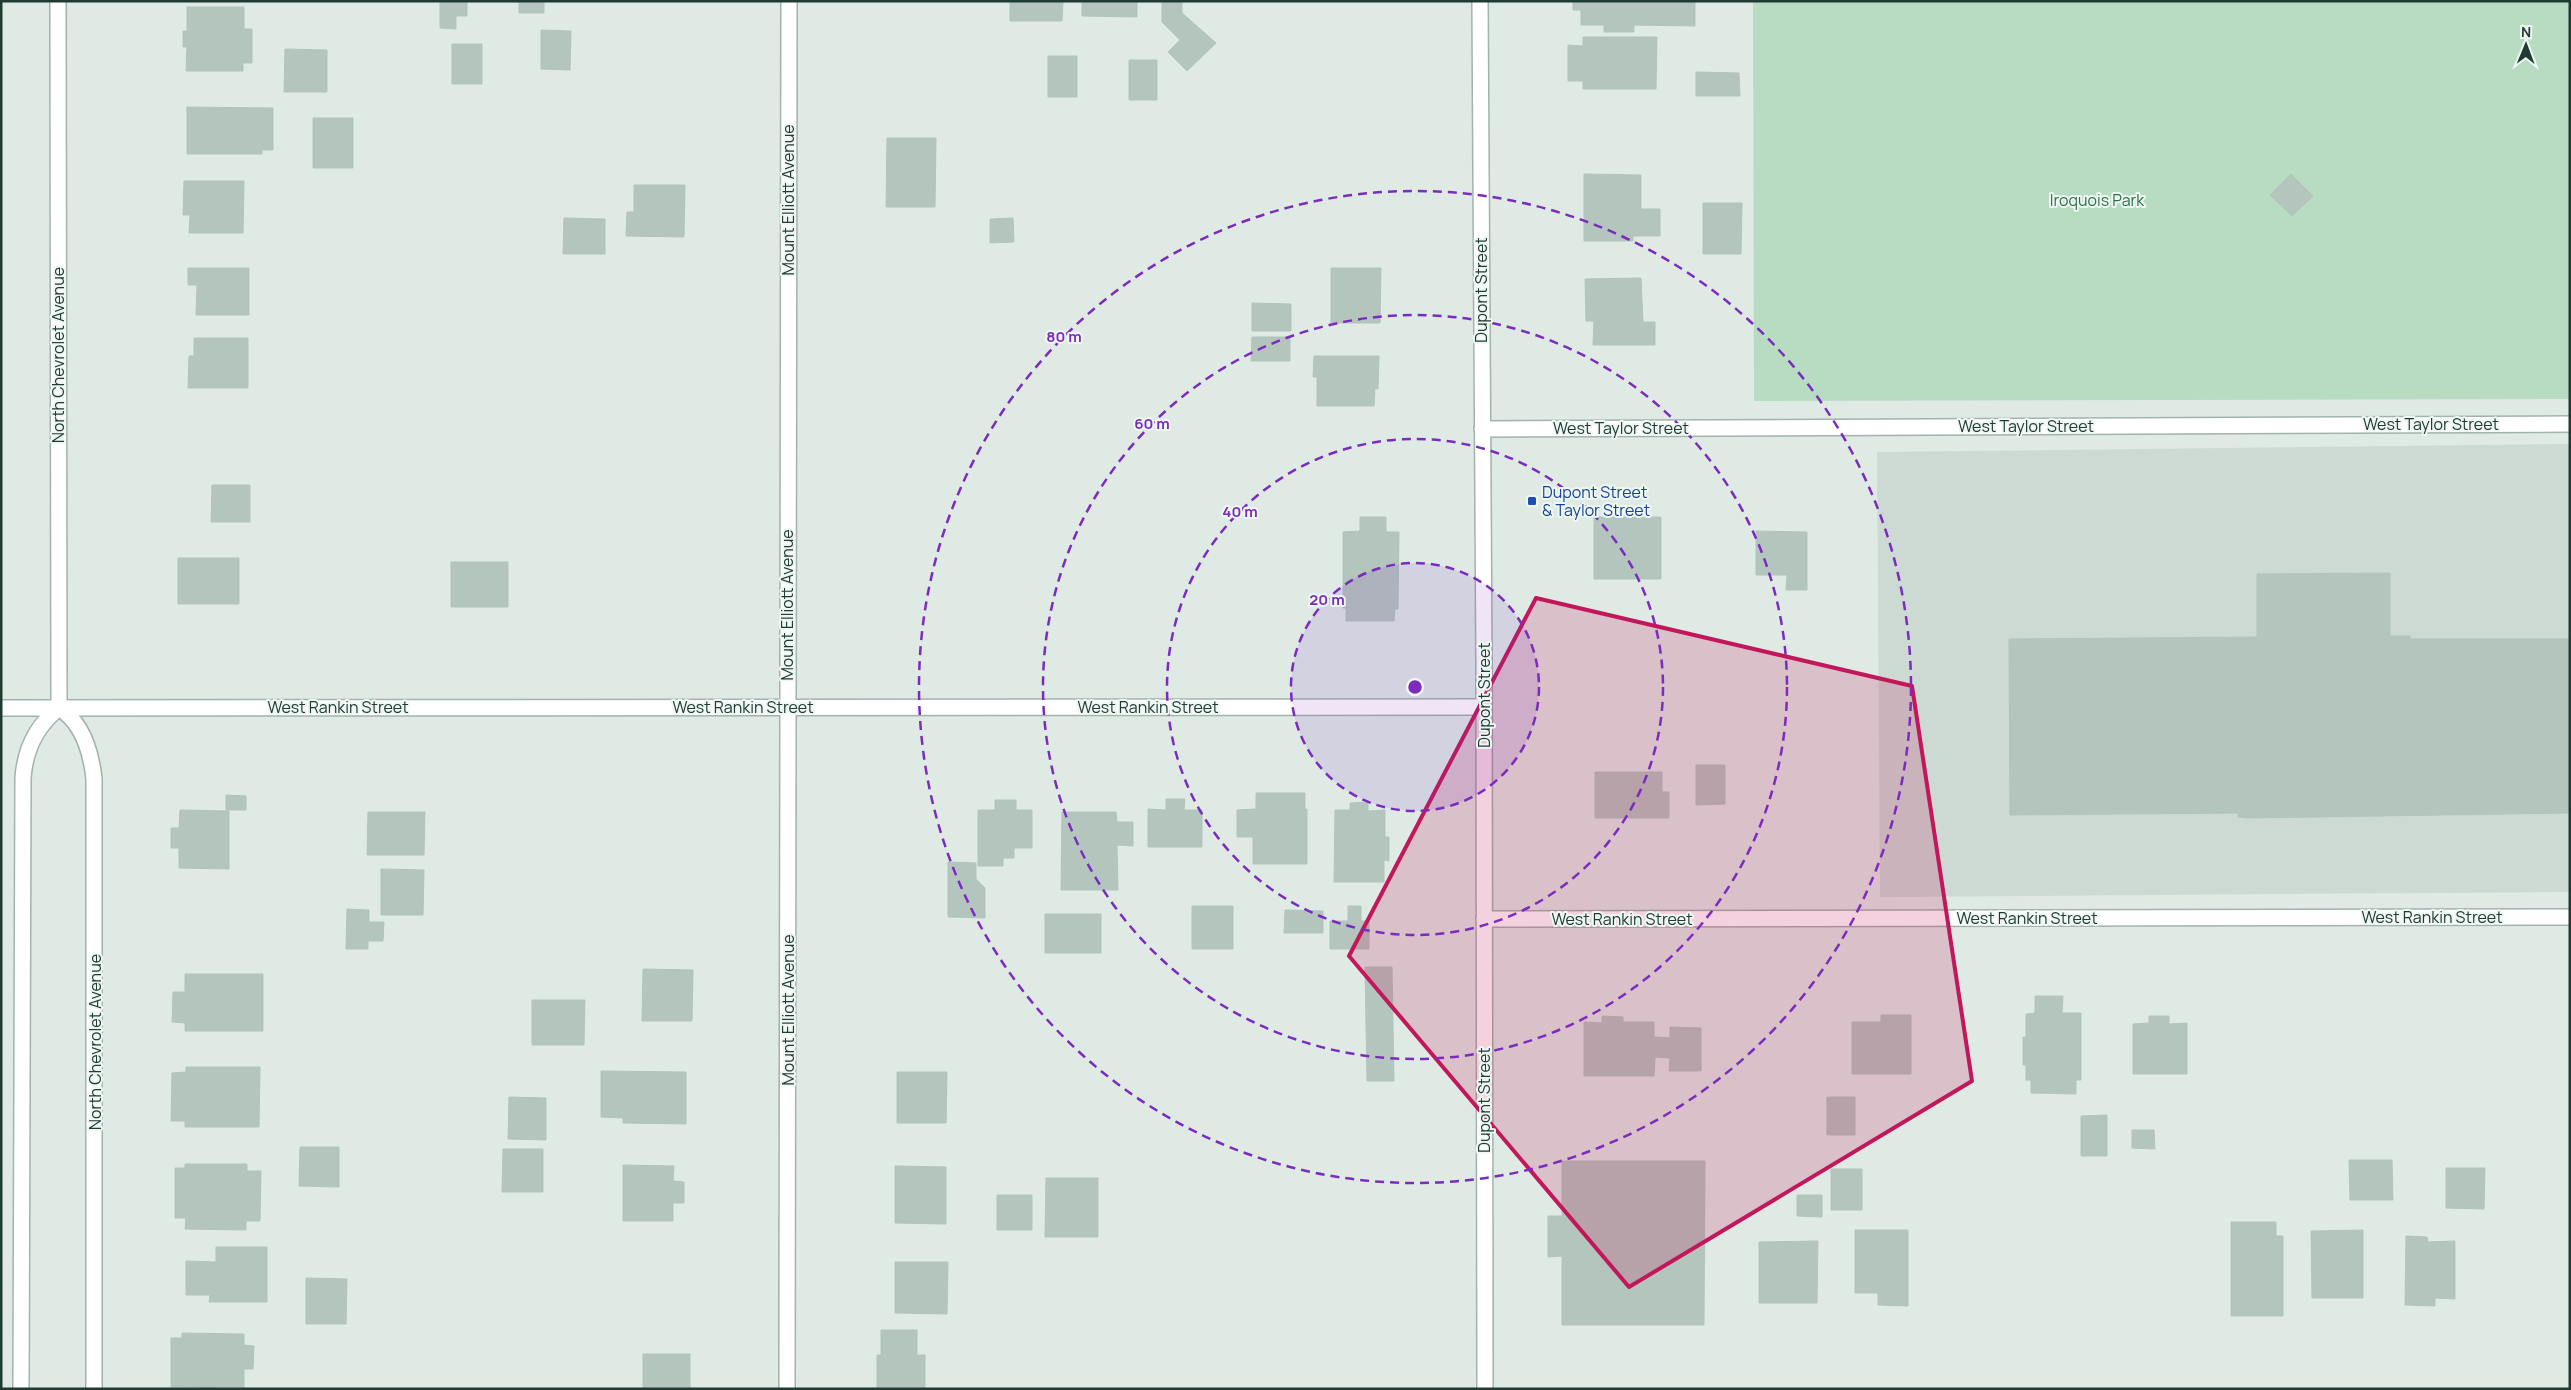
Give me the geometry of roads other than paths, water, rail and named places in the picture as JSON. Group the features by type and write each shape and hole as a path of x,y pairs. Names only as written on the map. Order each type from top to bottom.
{"street":[{"name":"North Chevrolet Avenue","path":"58,1 59,708 67,713 82,732 89,751 94,779 94,1389"},
{"name":"Mount Elliott Avenue","path":"787,1389 789,1"},
{"name":"Dupont Street","path":"1480,1 1485,1389"},
{"name":"West Taylor Street","path":"1482,429 2570,424"},
{"name":"West Rankin Street","path":"1,708 1484,706"},
{"path":"21,1389 23,773 26,757 38,730 59,708"},
{"name":"West Rankin Street","path":"1484,919 2570,917"}],"place":[{"name":"Dupont Street & Taylor Street","path":"1532,501"}],"park label":[{"name":"Iroquois Park","path":"2097,200"}]}
